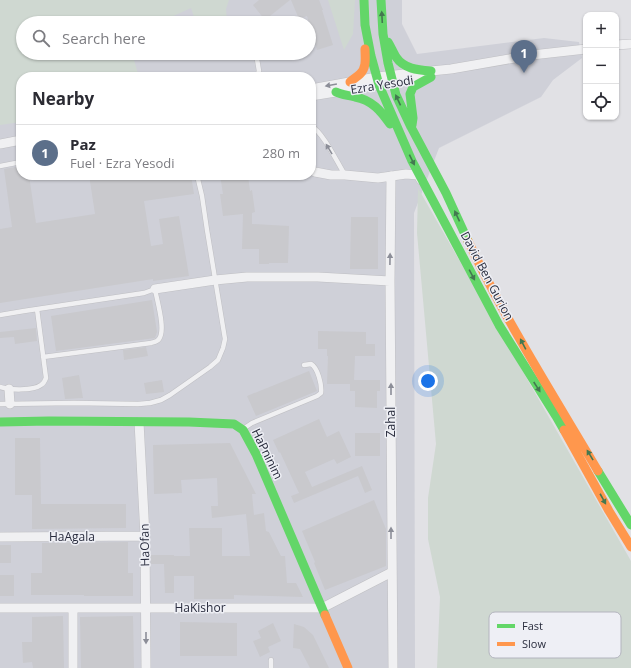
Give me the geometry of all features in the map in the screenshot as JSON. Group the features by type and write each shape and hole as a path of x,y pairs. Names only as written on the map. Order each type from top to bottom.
{"main road":[{"name":"David Ben Gurion","path":"364,0 365,26 378,81 412,160 500,325 517,355 556,416 609,511 631,547"},
{"name":"David Ben Gurion","path":"381,0 383,34 392,80 396,95 411,127 446,193 474,253 502,307 526,350 631,525"},
{"path":"350,82 363,71 365,64 363,38 365,26"},
{"path":"383,34 400,62 406,66 431,74"},
{"path":"411,127 413,118 410,94 413,87 431,74"},
{"path":"336,92 344,95 356,96 371,102 384,114 393,130 404,142"},
{"name":"HaPninim","path":"0,422 189,422 234,424 243,430 256,454 348,668"}],"street":[{"path":"619,45 630,44"},
{"name":"Ezra Yesodi","path":"316,88 350,82 392,80 532,55 583,49"},
{"name":"Ezra Yesodi","path":"316,95 336,92 378,81"},
{"path":"0,144 16,141"},
{"path":"316,172 331,175 345,174 378,178 406,174 418,175 426,187"},
{"name":"Zahal","path":"391,176 390,281 393,668"},
{"path":"155,290 215,280 247,277 318,277 390,281"},
{"path":"5,388 10,404"},
{"name":"HaOfan","path":"139,422 145,536 146,668"},
{"name":"HaAgala","path":"0,537 145,536"},
{"name":"HaKishor","path":"0,608 322,608 392,572"},
{"path":"73,608 73,668"}],"lane":[{"path":"257,60 259,72"},
{"path":"316,130 345,174"},
{"path":"0,166 16,163"},
{"path":"0,404 138,404 160,400 170,395 218,360 225,338 198,180"},
{"path":"0,315 144,293 155,290 162,332 160,338 156,342 43,357"},
{"path":"5,388 32,389 43,384 46,378 37,309"},
{"path":"243,430 252,423 321,393 321,388 314,366 311,364 304,365"},
{"path":"271,660 271,668"}],"shaded area":[{"path":"0,0 402,0 402,24 417,54 544,38 579,42 582,58 553,80 541,97 439,148 414,213 415,668 0,668"},
{"path":"0,0 229,0 226,9 227,16 194,16 191,8 173,16 16,16 16,60 134,60 138,72 16,72 16,123 0,125"},
{"path":"328,0 355,0 353,34 344,50"},
{"path":"418,188 631,561 631,668 437,668 440,597 428,539 428,498 436,444 417,233"}],"building":[{"path":"259,0 290,0 270,16 262,16 253,5"},
{"path":"291,0 319,0 333,45 317,50 316,16 298,16"},
{"path":"16,167 16,180 30,180 36,223 95,214 90,180 192,180 194,194 144,201 151,246 163,244 159,219 179,216 189,276 153,281 153,279 0,303 0,229 12,227 4,169"},
{"path":"221,180 249,180 250,191 252,190 255,212 252,213 252,224 289,226 288,263 259,264 259,249 242,249 243,214 223,216 220,194 223,194"},
{"path":"351,217 378,217 378,269 350,269"},
{"path":"152,300 157,332 155,338 56,351 51,316"},
{"path":"36,328 37,341 15,344 14,337 0,338 0,332"},
{"path":"318,331 366,332 366,344 375,344 375,356 355,356 354,380 380,380 380,391 377,391 377,408 355,407 355,391 350,391 350,384 327,384 327,349 318,349"},
{"path":"146,347 148,356 124,360 123,350"},
{"path":"309,371 317,391 256,416 247,396"},
{"path":"79,375 83,398 65,399 62,378"},
{"path":"162,380 164,392 146,394 144,383"},
{"path":"319,419 327,437 339,431 351,457 337,464 334,459 305,472 312,487 362,466 372,490 365,493 358,476 294,503 291,496 299,493 273,440"},
{"path":"355,433 380,433 380,456 355,456"},
{"path":"15,438 40,438 41,504 126,504 126,528 32,529 32,495 15,495"},
{"path":"230,443 256,494 252,494 254,515 264,513 266,531 269,532 281,556 285,556 287,583 296,583 303,597 234,595 234,599 194,599 194,576 174,576 174,593 165,593 164,564 151,564 151,555 190,556 189,528 222,528 222,556 250,556 246,514 212,518 211,506 218,506 217,478 181,480 182,493 154,494 153,445"},
{"path":"374,500 386,529 386,566 325,590 302,531"},
{"path":"128,542 128,573 133,573 133,596 31,595 31,573 42,573 42,543"},
{"path":"0,545 11,545 11,563 0,563"},
{"path":"0,575 14,575 14,596 0,596"},
{"path":"63,616 64,668 33,668 32,662 23,663 22,642 32,642 32,617"},
{"path":"133,616 134,668 81,668 80,617"},
{"path":"180,622 237,623 237,656 180,656"},
{"path":"273,623 281,641 268,647 270,652 260,657 253,641 261,638 258,631"},
{"path":"294,624 304,627 313,635 329,668 310,668 300,649 293,648"}],"traffic: fast":[{"path":"364,0 365,25 371,56 379,85 412,161 499,325 564,430"},
{"path":"381,0 383,34 396,95 446,193 468,241"},
{"path":"388,42 396,57 403,64 416,69 431,71"},
{"path":"412,125 413,118 410,94 413,87 431,77"},
{"path":"336,92 361,98 371,103 390,124"},
{"path":"0,422 189,422 234,424 243,430 256,454 325,615"},
{"path":"598,471 631,525"}],"traffic: slow":[{"path":"350,82 364,69 365,49"},
{"path":"468,241 514,329 598,471"},
{"path":"564,430 609,511 631,547"},
{"path":"325,615 348,668"}],"place":[{"name":"Paz","path":"524,73"}]}
